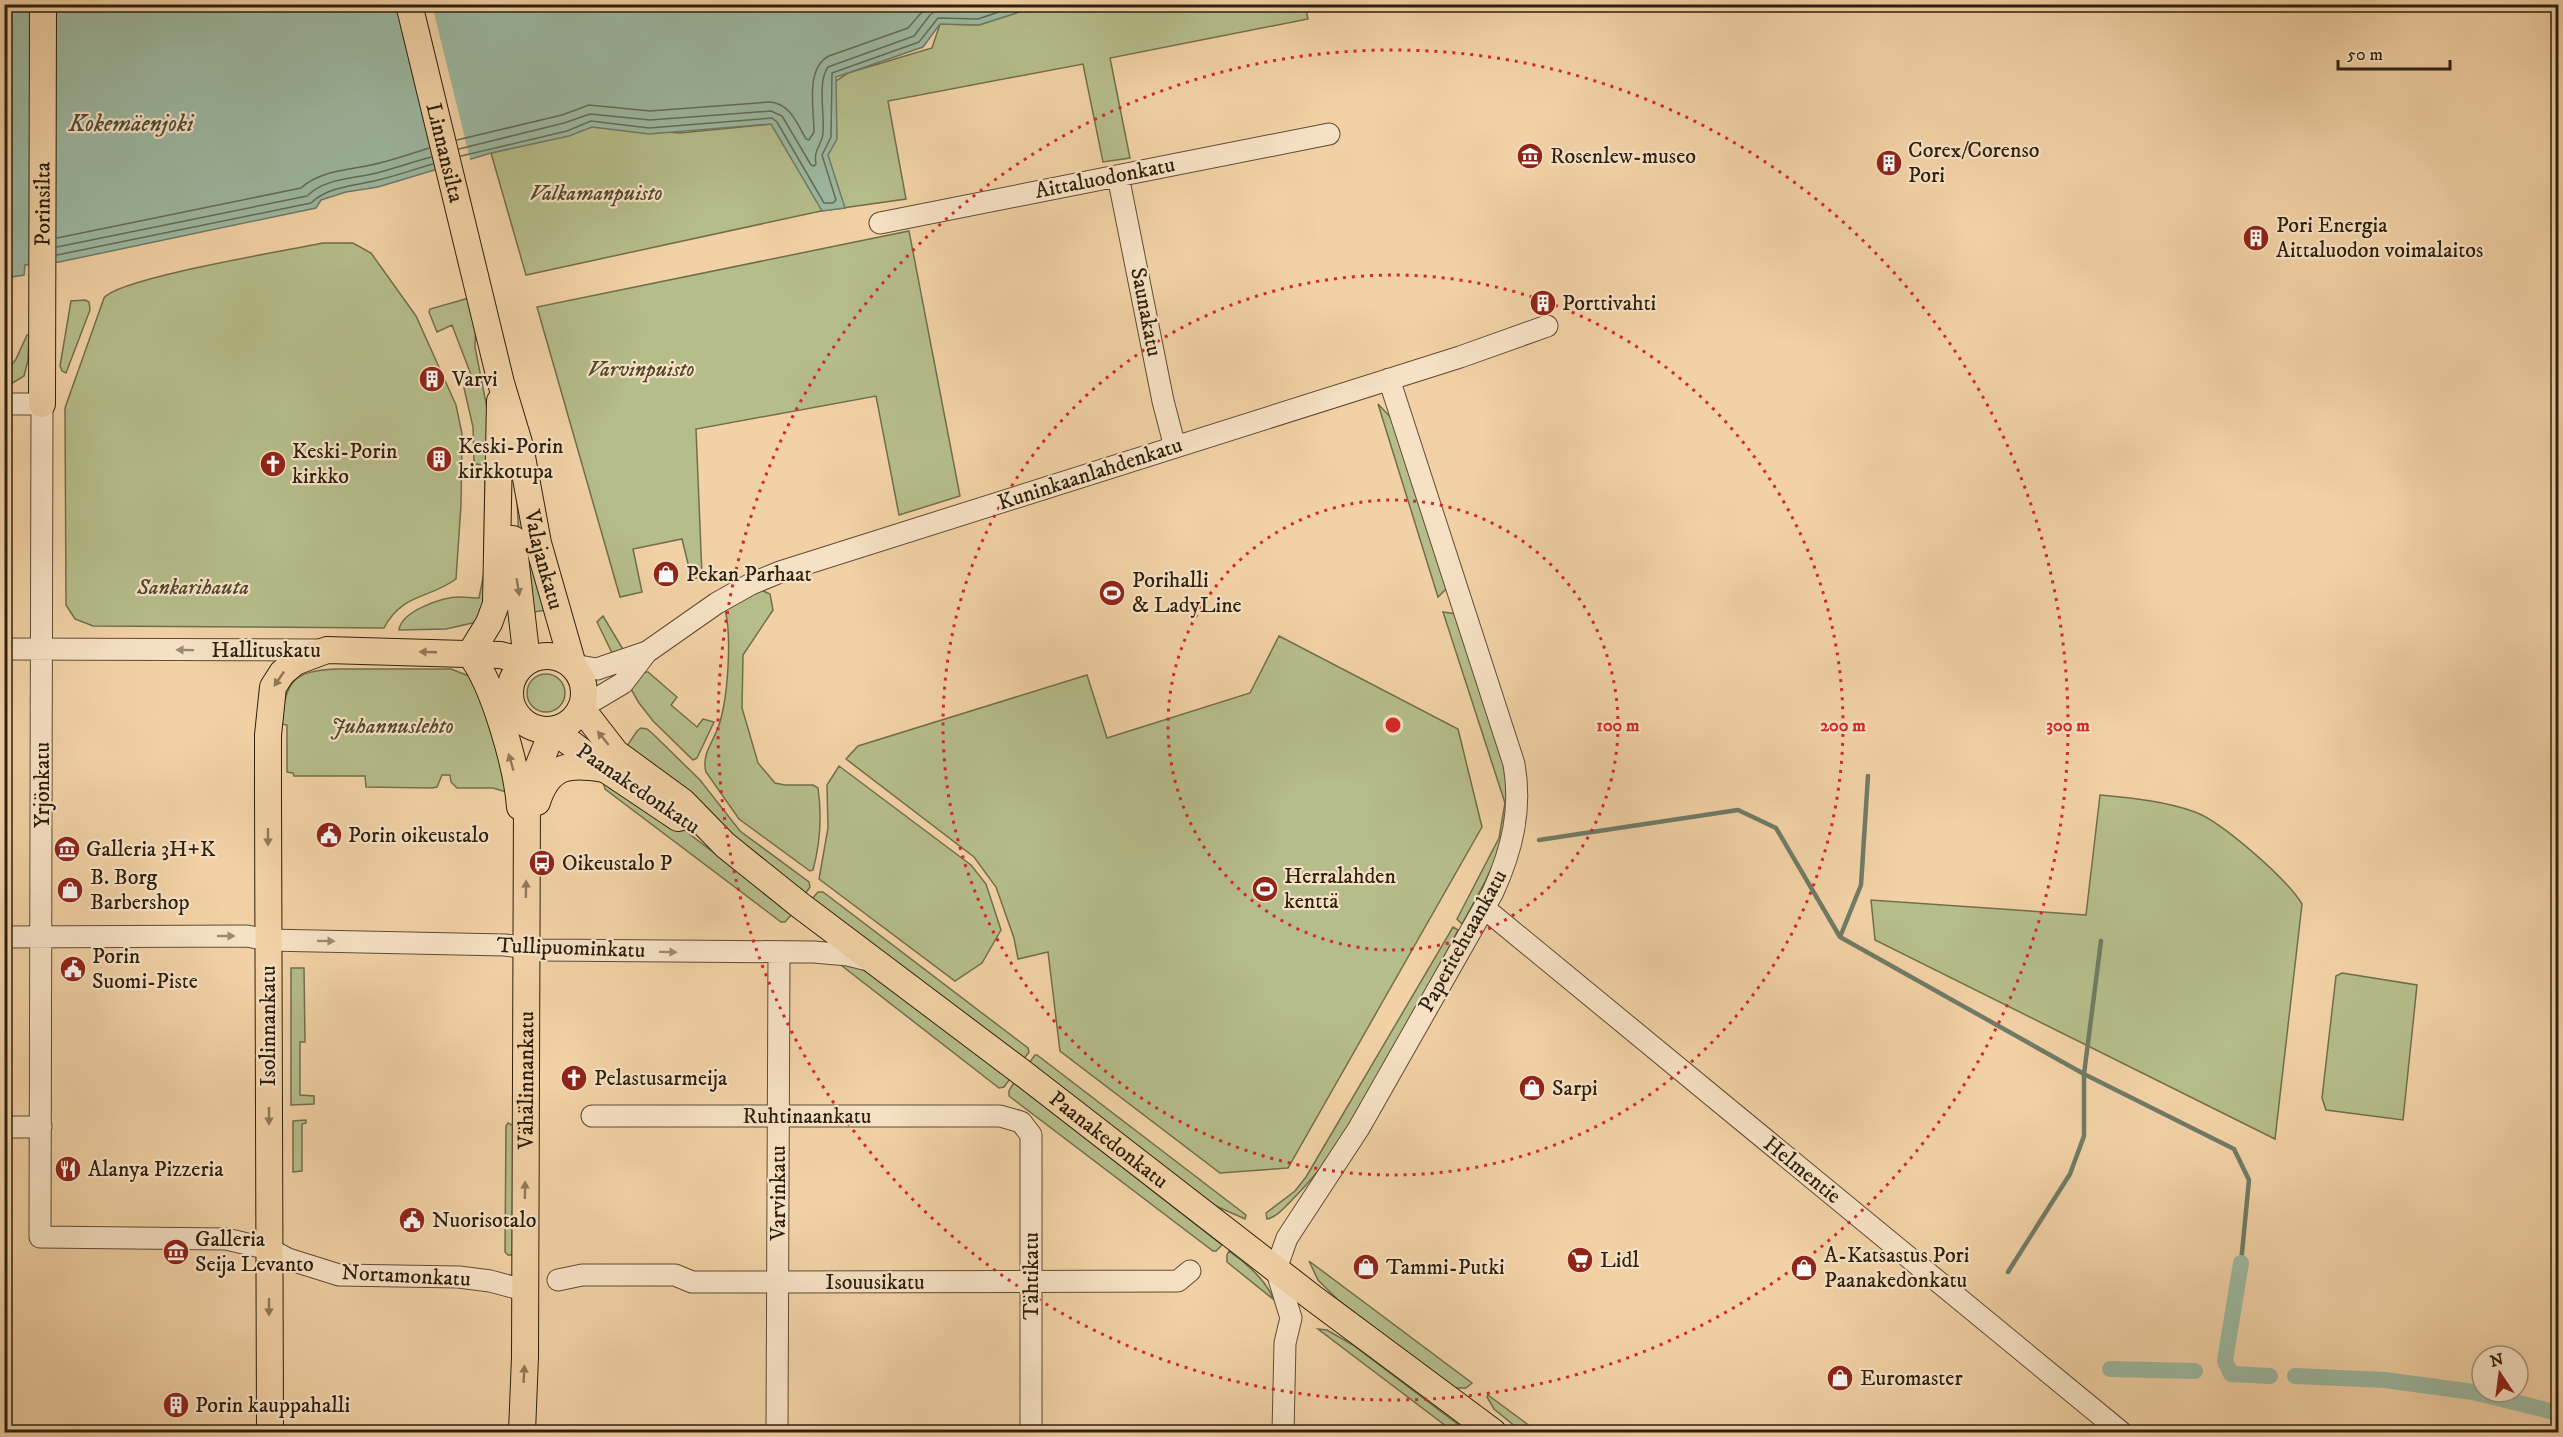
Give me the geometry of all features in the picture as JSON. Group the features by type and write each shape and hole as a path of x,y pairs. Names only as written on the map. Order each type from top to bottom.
{"main road":[{"name":"Porinsilta","path":"42,404 43,4"},
{"name":"Linnansilta","path":"409,4 482,299"},
{"name":"Valajankatu","path":"482,299 501,383 520,446 546,574 573,665"},
{"name":"Valajankatu","path":"501,383 514,559 527,661"},
{"path":"501,383 496,604 489,622 470,654 482,669 517,781 520,811 519,840 526,860"},
{"name":"Hallituskatu","path":"327,650 470,654 515,657 527,661"},
{"name":"Isolinnankatu","path":"270,1432 268,735 273,687 282,673 296,662 327,650"},
{"path":"551,656 573,665 583,683 584,692 581,708 570,723 553,730 532,728 523,723 512,708 509,689 512,678 527,661 551,656"},
{"name":"Paanakedonkatu","path":"581,708 603,740 616,753 683,802 725,845 1276,1269 1494,1432"},
{"name":"Paanakedonkatu","path":"553,730 674,816 725,845"},
{"name":"Vähälinnankatu","path":"522,1432 525,1358 527,794 553,730"},
{"path":"526,860 535,840 536,804 544,783 560,769 568,766 605,769"}],"street":[{"name":"Aittaluodonkatu","path":"880,223 1329,134"},
{"name":"Saunakatu","path":"1118,176 1163,401 1175,447"},
{"name":"Kuninkaanlahdenkatu","path":"573,665 597,669 647,652 717,603 751,584 780,572 1389,379 1547,326"},
{"name":"Paperitehtaankatu","path":"1276,1269 1287,1238 1359,1128 1484,908 1506,864 1513,839 1518,787 1514,764 1389,379"},
{"path":"4,404 42,404"},
{"name":"Yrjönkatu","path":"40,1237 42,404"},
{"name":"Hallituskatu","path":"4,649 327,650"},
{"name":"Kuninkaanlahdenkatu","path":"581,708 623,683 647,652"},
{"name":"Helmentie","path":"1484,908 2121,1432"},
{"name":"Tullipuominkatu","path":"4,937 247,936 268,940 442,943 525,948 814,952 848,955 873,961"},
{"name":"Varvinkatu","path":"777,1432 779,953"},
{"name":"Ruhtinaankatu","path":"592,1116 1000,1116 1021,1122"},
{"name":"Tähtikatu","path":"1021,1122 1031,1135 1031,1432"},
{"path":"4,1127 41,1127"},
{"name":"Nortamonkatu","path":"40,1237 226,1239 269,1249 288,1259 339,1275 459,1277 490,1281 524,1290"},
{"path":"1276,1269 1291,1318 1285,1343 1283,1432"},
{"name":"Isouusikatu","path":"558,1280 582,1275 675,1275 692,1282 1178,1281 1190,1271"}],"green space":[{"name":"Valkamanpuisto","path":"1041,5 1305,5 1308,19 1110,58 1130,158 1103,162 1083,64 888,101 906,199 821,211 526,275 491,153 592,127 680,133 771,124 848,73 932,48 940,24 979,25"},
{"name":"Varvinpuisto","path":"909,231 960,496 899,515 876,396 696,429 702,576 692,580 682,539 633,549 642,592 620,597 537,307"},
{"name":"Sankarihauta","path":"323,243 353,243 371,253 416,316 456,405 462,434 461,505 456,579 399,608 384,628 93,626 75,619 66,605 65,408 104,298 116,290 139,282 243,258"},
{"path":"469,298 476,318 475,347 487,408 490,466 489,589 481,621 446,629 399,630 401,623 407,617 434,602 460,597 479,598 484,573 485,465 474,464 473,427 464,388 466,383 473,380 452,325 437,332 429,312 430,309"},
{"path":"71,301 89,302 90,310 66,373 60,366"},
{"path":"29,335 28,360 24,376 6,387 5,374 16,359"},
{"path":"1378,404 1393,420 1448,587 1438,597"},
{"path":"515,458 547,610 528,613 521,582"},
{"path":"761,590 770,594 773,610 743,655 742,708 758,763 775,783 813,785 818,788 819,840 813,870 810,871 739,819 706,772 705,759 719,725 727,684 729,651 725,610"},
{"path":"1443,612 1457,614 1506,767 1508,790 1508,811 1499,850 1462,924 1457,919 1499,838 1505,803"},
{"path":"603,616 624,651 614,657 597,622"},
{"name":"Herralahden kenttä","path":"1279,636 1458,729 1482,827 1288,1168 1220,1173 1060,1051 1048,952 1018,959 1014,938 996,887 974,857 846,759 858,746 1087,675 1107,738 1250,693"},
{"name":"Juhannuslehto","path":"336,669 451,669 469,676 484,691 506,792 493,788 457,788 451,782 450,775 442,775 437,787 432,788 366,787 365,776 294,776 293,773 287,772 287,725 282,724 283,709 289,688 294,681 310,672"},
{"path":"642,672 648,672 677,697 671,705 697,727 703,719 714,722 697,758 693,760 653,721 639,703 628,684"},
{"path":"546,674 559,680 565,693 559,706 546,712 533,706 527,693 533,680"},
{"path":"641,728 653,734 700,780 740,831 809,882 810,887 805,894 625,749"},
{"path":"839,766 971,865 986,884 1001,930 982,963 955,981 819,879 828,828 827,785"},
{"path":"603,782 650,804 793,913 785,922 781,922 605,789"},
{"path":"2100,795 2172,805 2207,818 2237,839 2269,867 2302,904 2275,1139 1875,940 1871,900 2086,915"},
{"path":"818,892 823,892 1028,1048 1029,1052 1023,1060 812,899"},
{"path":"1453,927 1458,930 1404,1036 1363,1107 1318,1172 1284,1209 1267,1219 1266,1213 1295,1191 1306,1177"},
{"path":"837,962 864,968 1010,1079 1004,1087 999,1088"},
{"path":"291,968 304,968 305,1042 300,1042 300,1095 314,1096 314,1104 291,1105"},
{"path":"2342,973 2417,985 2403,1120 2326,1110 2322,1098 2336,976"},
{"path":"1035,1055 1246,1215 1245,1219 1216,1206 1029,1066"},
{"path":"1013,1084 1016,1084 1222,1245 1213,1251 1009,1096"},
{"path":"306,1120 306,1123 302,1124 302,1171 293,1172 293,1121"},
{"path":"508,1123 516,1127 515,1255 508,1255 505,1252 506,1126"},
{"path":"1229,1251 1261,1279 1273,1299 1227,1262"},
{"path":"1309,1261 1472,1383 1466,1388 1454,1388 1337,1299 1318,1280"},
{"path":"1318,1329 1327,1330 1353,1345 1468,1432 1454,1432"},
{"path":"1488,1395 1538,1432 1522,1432 1494,1409"}],"water":[{"name":"Kokemäenjoki","path":"4,5 1041,5 979,25 940,24 923,47 836,77 837,139 828,155 845,208 822,211 771,124 649,134 592,127 569,136 491,153 378,187 346,192 321,200 316,208 59,262 25,265 24,275 5,278"}],"pier":[{"path":"400,5 432,5 471,163 440,171"}],"waterway":[{"path":"1840,937 1861,885 1868,776"},
{"path":"1539,840 1738,810 1776,828 1840,937 2084,1074 2234,1149 2249,1180 2241,1263"},
{"path":"2008,1272 2070,1174 2084,1136 2084,1074 2101,941"},
{"path":"2241,1263 2225,1361 2231,1374 2270,1376"},
{"path":"2110,1369 2195,1371"},
{"path":"2295,1376 2385,1380 2473,1392 2558,1413"}],"place":[{"name":"Rosenlew-museo","path":"1530,156"},
{"name":"Corex/Corenso Pori","path":"1889,163"},
{"name":"Pori Energia Aittaluodon voimalaitos","path":"2256,238"},
{"name":"Porttivahti","path":"1543,303"},
{"name":"Varvi","path":"432,379"},
{"name":"Keski-Porin kirkkotupa","path":"439,459"},
{"name":"Keski-Porin kirkko","path":"273,464"},
{"name":"Pekan Parhaat","path":"666,574"},
{"name":"Porihalli & LadyLine","path":"1112,593"},
{"name":"Porin oikeustalo","path":"329,835"},
{"name":"Galleria 3H+K","path":"67,849"},
{"name":"Oikeustalo P","path":"542,863"},
{"name":"Herralahden kenttä","path":"1265,889"},
{"name":"B. Borg Barbershop","path":"70,890"},
{"name":"Porin Suomi-Piste","path":"73,969"},
{"name":"Pelastusarmeija","path":"574,1078"},
{"name":"Sarpi","path":"1532,1088"},
{"name":"Alanya Pizzeria","path":"68,1169"},
{"name":"Nuorisotalo","path":"412,1220"},
{"name":"Galleria Seija Levanto","path":"176,1252"},
{"name":"Lidl","path":"1580,1260"},
{"name":"Tammi-Putki","path":"1366,1267"},
{"name":"A-Katsastus Pori Paanakedonkatu","path":"1804,1268"},
{"name":"Euromaster","path":"1840,1378"},
{"name":"Porin kauppahalli","path":"176,1405"}]}
